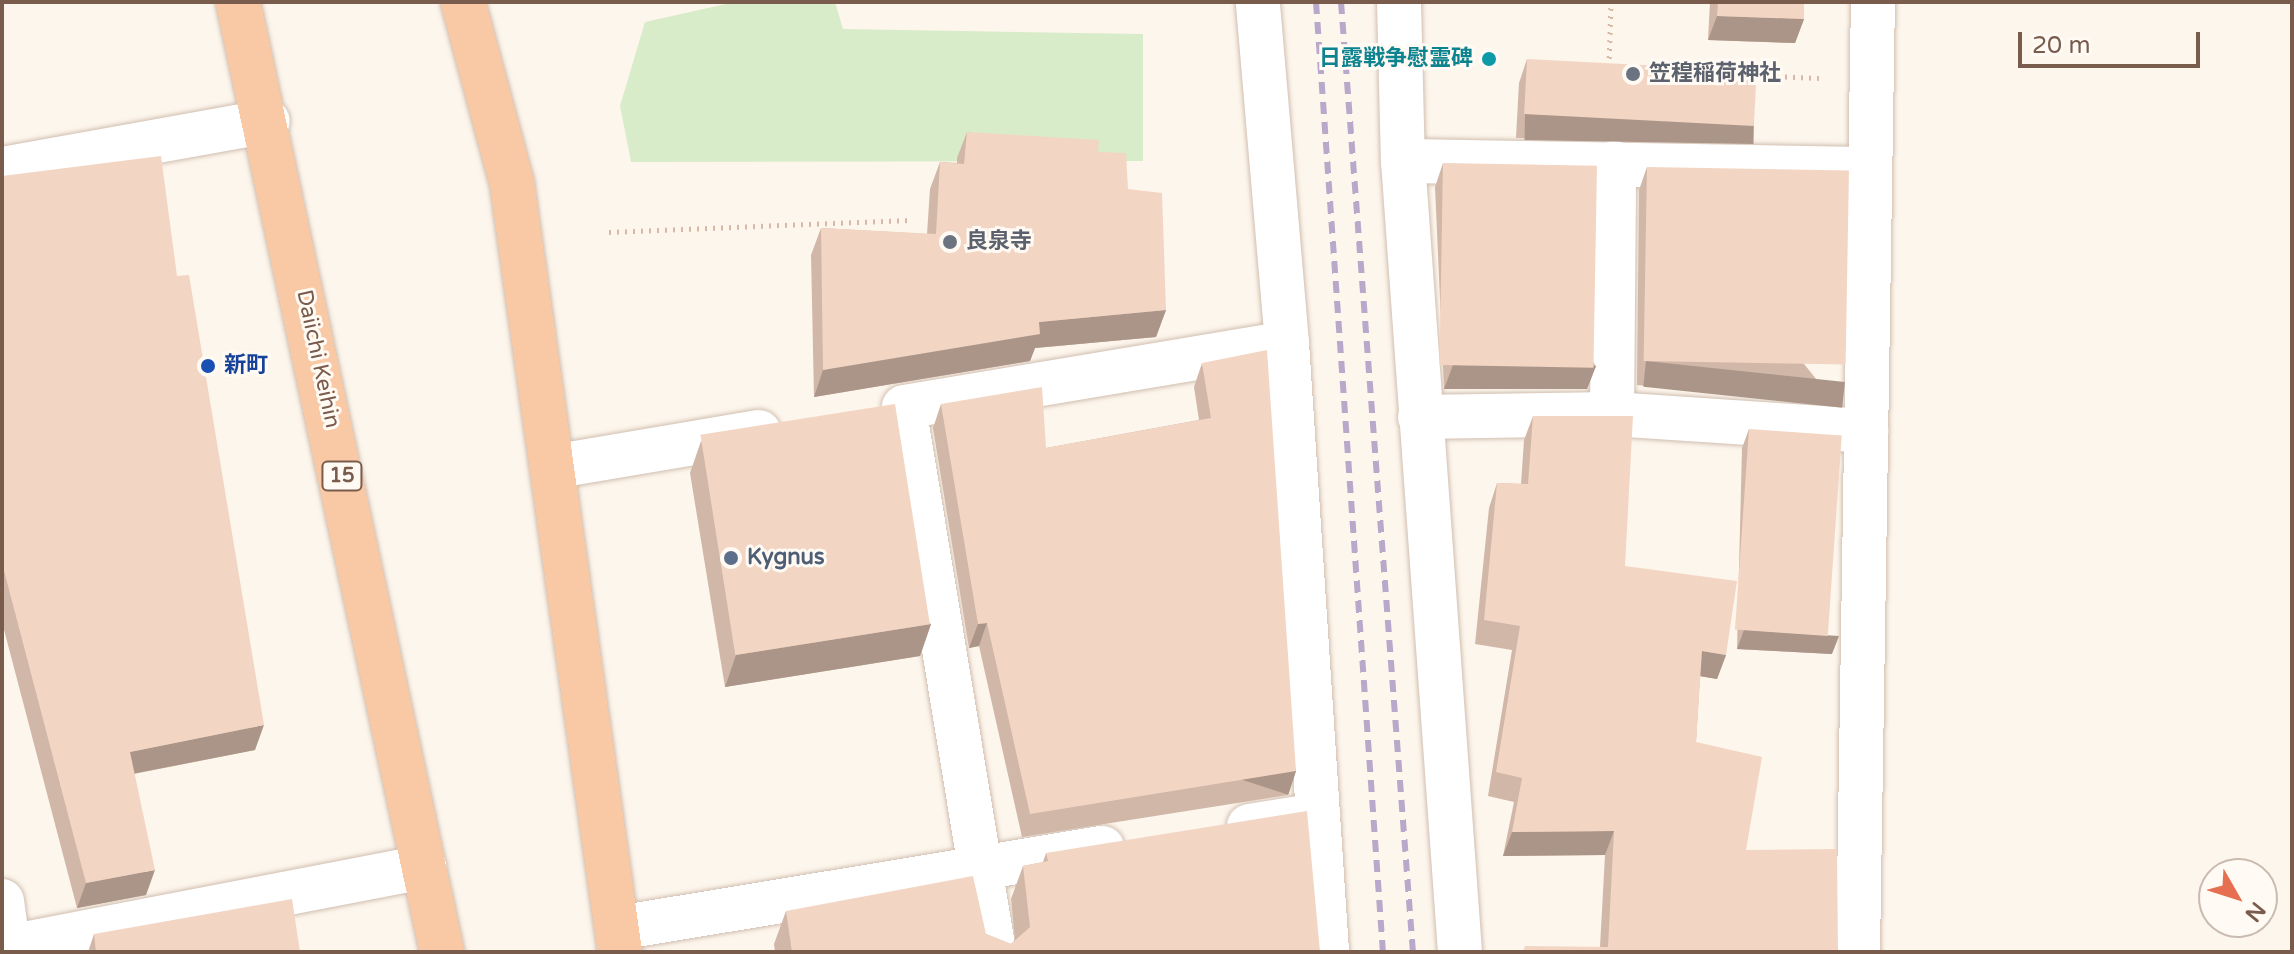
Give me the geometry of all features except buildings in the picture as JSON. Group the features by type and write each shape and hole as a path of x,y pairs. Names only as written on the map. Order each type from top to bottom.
{"highway":[{"name":"Daiichi Keihin","path":"238,2 268,121 442,952"},
{"path":"463,2 512,184 619,940"}],"street":[{"path":"1258,2 1287,343 1327,952"},
{"path":"1399,2 1403,161 1460,952"},
{"path":"1858,952 1873,2"},
{"path":"2,169 268,121"},
{"path":"1403,161 1870,169"},
{"path":"1612,414 1614,163"},
{"path":"858,415 1287,343"},
{"path":"904,407 994,952"},
{"path":"1420,417 1612,414 1866,431"},
{"path":"552,467 797,425"},
{"path":"1211,831 1318,815"},
{"path":"619,940 980,867 1149,841"},
{"path":"2,901 9,949 424,867"}],"path":[{"path":"1611,2 1609,68 1624,69"},
{"path":"1748,74 1872,80"},
{"path":"609,232 911,220"}],"green space":[{"path":"735,2 835,2 843,29 1143,34 1143,161 631,162 620,106 645,22"}],"railway":[{"path":"1316,2 1383,952"},
{"path":"1341,2 1413,952"}],"place":[{"name":"日露戦争慰霊碑","path":"1489,59"},
{"name":"笠䅣稲荷神社","path":"1633,74"},
{"name":"良泉寺","path":"950,242"},
{"name":"新町","path":"208,366"},
{"name":"Kygnus","path":"731,558"}]}
